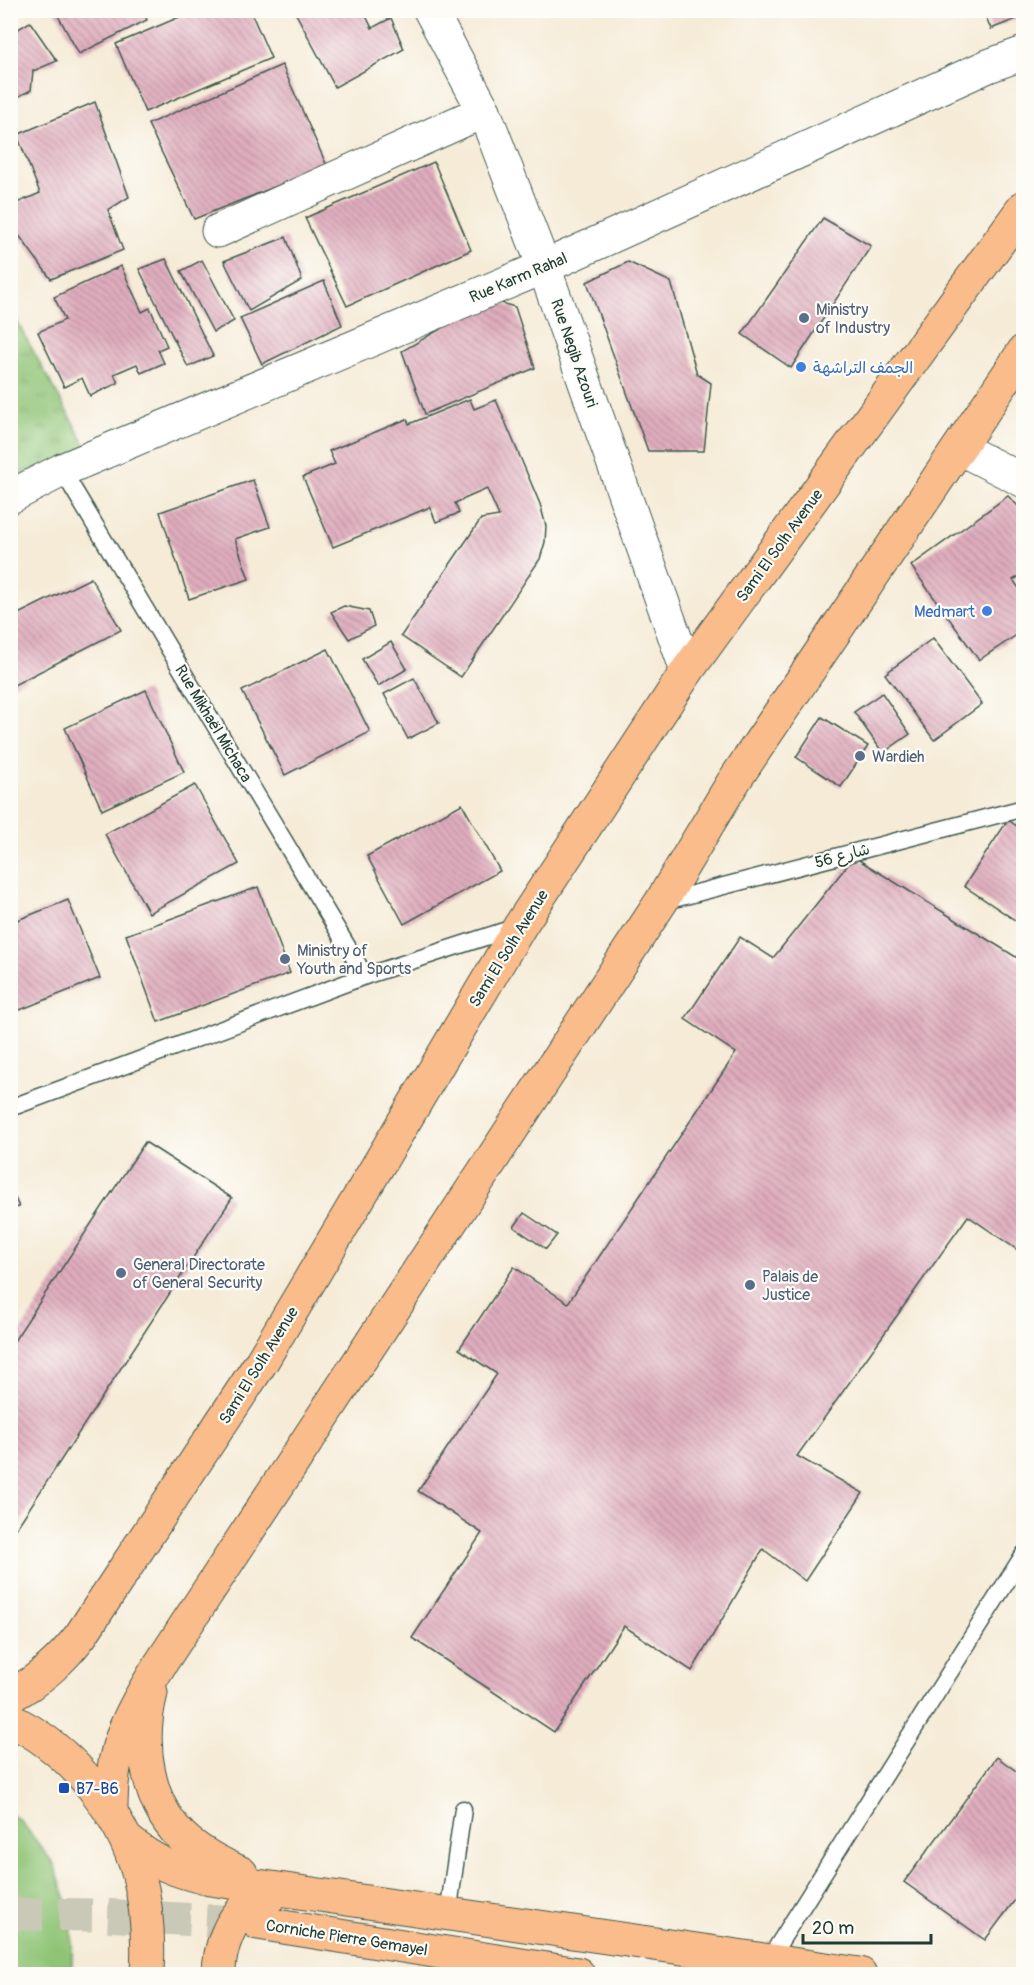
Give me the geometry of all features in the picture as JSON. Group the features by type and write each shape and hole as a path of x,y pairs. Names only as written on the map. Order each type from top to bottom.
{"highway":[{"name":"Sami El Solh Avenue","path":"10,1696 27,1687 56,1665 81,1635 262,1362 519,926 687,671 1023,207"},
{"path":"111,1810 110,1783 117,1746 134,1706 159,1666 661,902 732,784 1023,351"},
{"path":"159,1666 146,1723 147,1765 151,1785 171,1825 187,1842 207,1857 258,1880 297,1892"},
{"path":"10,1720 29,1729 74,1765 111,1810 127,1840 139,1873 146,1907 149,1941 147,1974"},
{"path":"127,1840 144,1854 176,1870 210,1879 860,1974"},
{"path":"219,1974 224,1943 240,1915 252,1903 273,1896 297,1892"},
{"name":"Corniche Pierre Gemayel","path":"258,1923 578,1974"}],"street":[{"name":"Rue Negib Azouri","path":"430,10 484,111 544,267 687,671"},
{"name":"Rue Karm Rahal","path":"10,497 62,470 544,267 988,66 1023,53"},
{"path":"218,231 484,111"},
{"path":"959,448 1023,481"}],"lane":[{"name":"Rue Mikhaël Michaca","path":"62,470 365,976"},
{"name":"شارع 56","path":"661,902 1023,807"},
{"path":"10,1108 365,976 519,926"},
{"path":"768,1961 1023,1554"},
{"path":"448,1914 462,1809"}],"green space":[{"path":"10,309 86,446 10,486"},
{"path":"10,1814 20,1820 54,1864 72,1917 72,1974 11,1974"}],"building":[{"path":"55,10 142,10 147,20 79,54"},
{"path":"196,10 250,10 271,58 145,112 116,44"},
{"path":"294,10 363,10 372,28 391,18 404,49 335,87"},
{"path":"983,10 1024,10 1024,16 991,29"},
{"path":"30,22 57,61 33,71 31,90 10,101 10,34"},
{"path":"282,65 327,166 194,219 148,124"},
{"path":"95,102 129,197 108,210 123,250 51,279 10,223 10,206 40,193 17,135"},
{"path":"434,162 471,250 347,306 305,218"},
{"path":"823,218 871,246 791,368 742,334"},
{"path":"286,237 302,280 249,311 224,261"},
{"path":"166,259 213,356 188,367 139,269"},
{"path":"202,260 234,321 213,332 181,271"},
{"path":"628,262 671,282 697,374 711,383 704,451 648,451 587,282"},
{"path":"121,266 142,312 150,308 167,346 158,350 164,363 141,373 137,364 114,374 118,383 90,396 82,378 64,387 38,332 65,320 54,297"},
{"path":"324,281 342,325 262,364 240,318"},
{"path":"491,300 515,307 535,368 425,414 402,351"},
{"path":"470,399 474,409 496,400 540,504 546,526 545,542 540,559 461,677 401,636 481,519 499,516 487,489 455,503 459,513 436,522 430,507 333,547 303,477 335,464 329,451 407,419 409,424"},
{"path":"253,480 270,527 235,539 249,579 189,599 160,512"},
{"path":"1008,496 1024,512 1024,573 1013,580 1024,595 1024,630 979,660 911,566"},
{"path":"91,578 121,630 10,687 10,618"},
{"path":"344,606 369,611 374,626 349,639 331,612"},
{"path":"933,638 982,704 934,740 885,674"},
{"path":"391,642 407,669 378,686 362,659"},
{"path":"328,649 370,732 285,775 242,691"},
{"path":"414,678 439,723 408,739 384,694"},
{"path":"146,690 184,772 102,810 65,728"},
{"path":"882,693 910,734 883,753 854,712"},
{"path":"822,717 868,746 841,787 796,757"},
{"path":"195,785 239,864 149,913 105,834"},
{"path":"462,804 500,871 404,924 367,856"},
{"path":"1008,820 1024,831 1024,926 964,886"},
{"name":"Palais de Justice","path":"854,857 1024,962 1024,1251 1022,1253 968,1216 797,1456 863,1493 805,1581 763,1549 692,1671 624,1626 554,1732 412,1638 482,1533 418,1491 497,1374 459,1349 514,1267 568,1303 736,1053 685,1019 740,937 773,958"},
{"path":"258,887 290,973 158,1022 126,935"},
{"path":"68,900 100,978 10,1014 10,923"},
{"name":"General Directorate of General Security","path":"145,1142 232,1198 10,1538 10,1347"},
{"path":"10,1187 19,1207 10,1209"},
{"path":"524,1213 557,1235 546,1249 514,1227"},
{"path":"997,1757 1024,1777 1024,1888 985,1940 904,1882"}],"tunnel":[{"path":"10,1914 101,1915 258,1923"}],"place":[{"name":"Ministry of Industry","path":"804,318"},
{"name":"الجمف التراشهة","path":"801,367"},
{"name":"Medmart","path":"987,611"},
{"name":"Wardieh","path":"860,756"},
{"name":"Ministry of Youth and Sports","path":"285,959"},
{"name":"General Directorate of General Security","path":"121,1273"},
{"name":"Palais de Justice","path":"750,1285"},
{"name":"B7-B6","path":"64,1788"}]}
